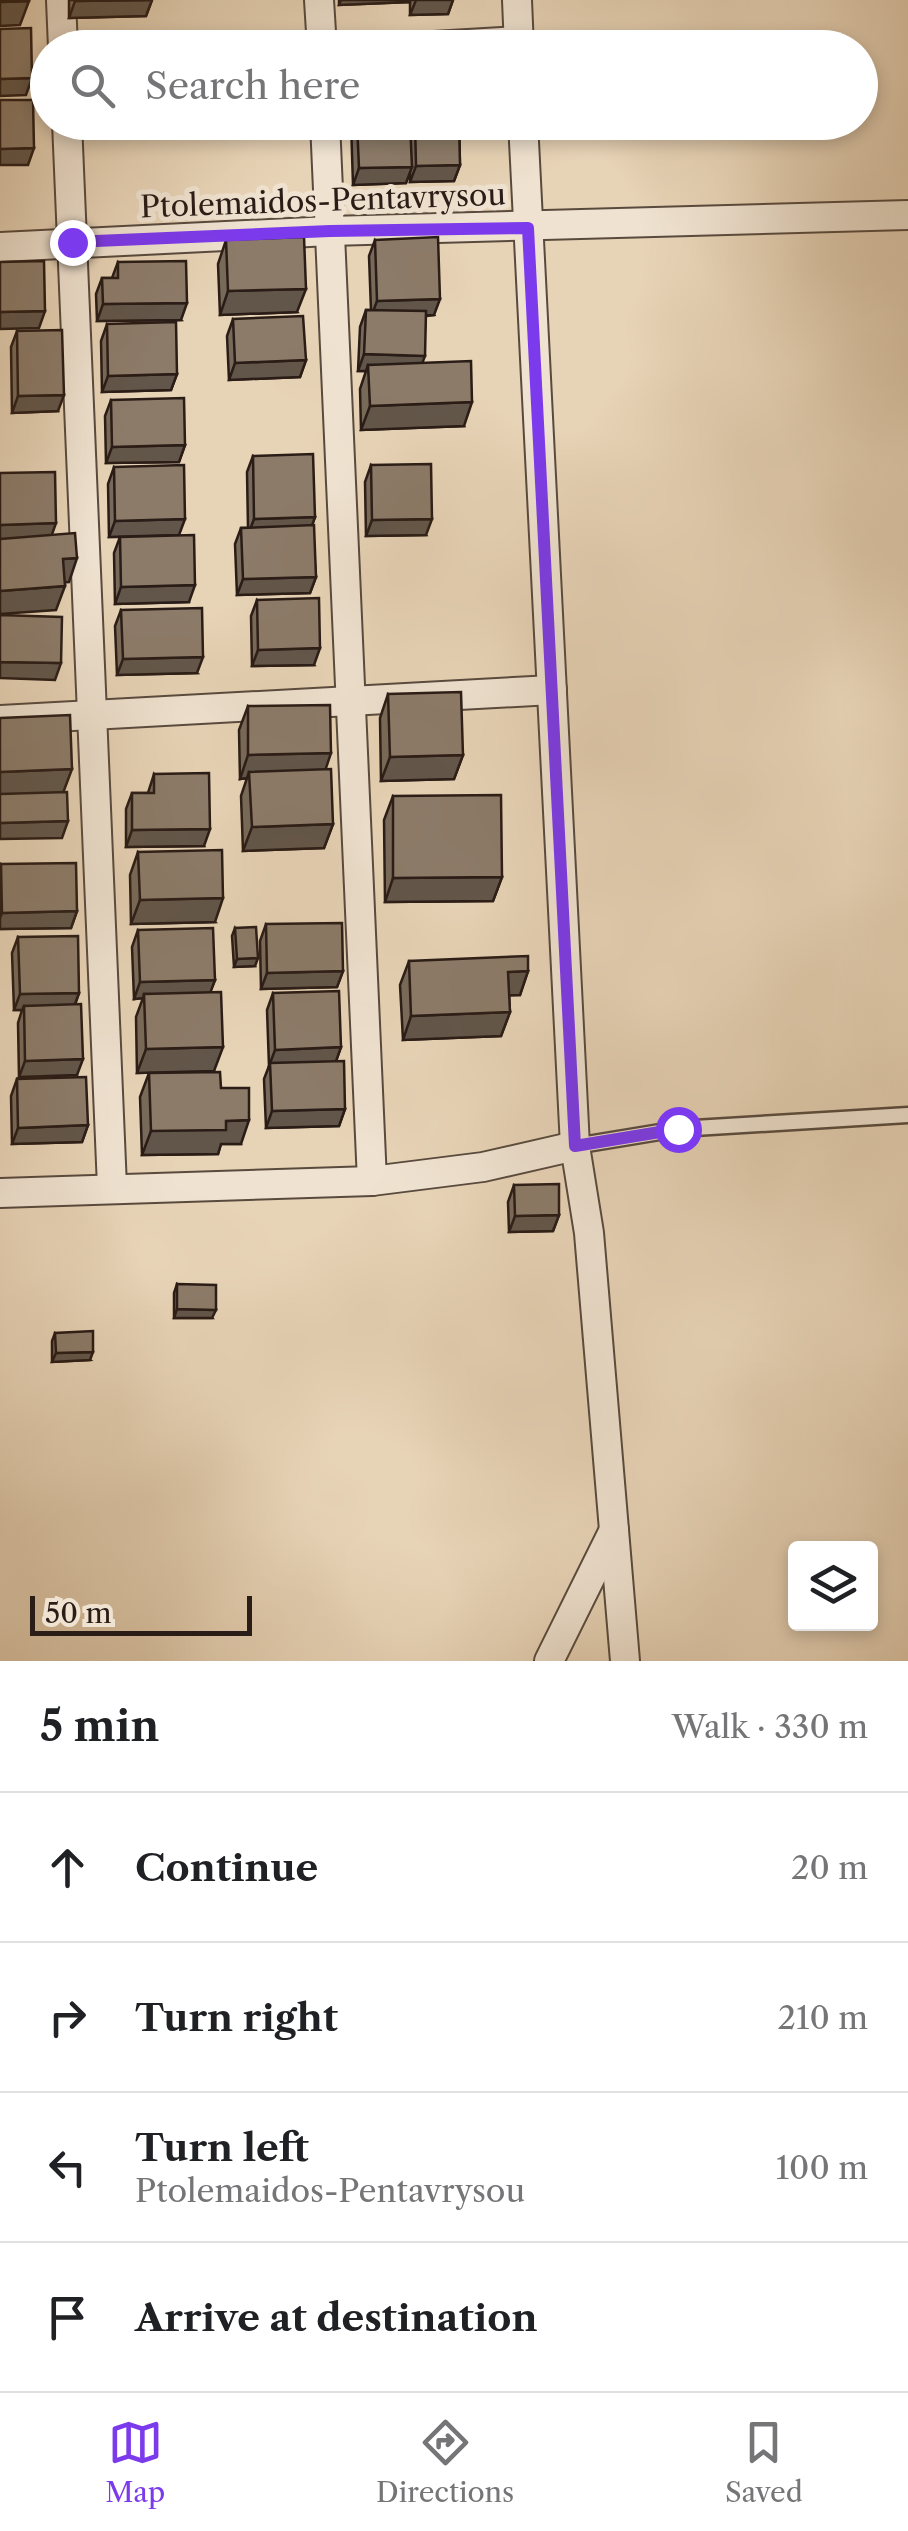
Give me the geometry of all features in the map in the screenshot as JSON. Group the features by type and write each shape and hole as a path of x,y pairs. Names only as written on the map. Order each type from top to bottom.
{"street":[{"path":"61,0 63,30"},
{"path":"320,0 321,30"},
{"path":"517,0 518,30"},
{"path":"67,140 112,1188"},
{"path":"326,140 372,1181"},
{"path":"524,140 575,1146 589,1233 625,1661"},
{"name":"Ptolemaidos-Pentavrysou","path":"0,248 330,231 908,216"},
{"path":"0,720 552,690"},
{"path":"0,1194 372,1181 483,1167 575,1146"},
{"path":"549,1661 614,1529"}],"lane":[{"path":"575,1146 678,1129 908,1115"}],"building":[{"path":"31,28 30,78 0,79 0,29"},
{"path":"0,100 30,100 30,140 34,140 34,148 0,149"},
{"path":"358,140 411,140 412,167 359,168"},
{"path":"415,140 459,140 460,165 416,166"},
{"path":"304,237 306,289 228,291 226,240"},
{"path":"438,237 440,299 377,301 375,240"},
{"path":"44,261 45,311 0,312 0,262"},
{"path":"186,261 187,303 103,304 102,278 118,278 118,262"},
{"path":"366,310 426,311 425,356 364,354"},
{"path":"303,316 306,360 235,363 233,319"},
{"path":"176,322 177,374 108,376 107,324"},
{"path":"62,330 64,395 18,396 17,331"},
{"path":"471,361 472,402 370,406 368,365"},
{"path":"184,398 185,445 112,447 111,400"},
{"path":"313,454 315,517 254,519 253,456"},
{"path":"431,464 432,519 372,520 371,465"},
{"path":"184,465 185,519 115,521 114,467"},
{"path":"55,472 56,523 0,525 0,473"},
{"path":"314,525 316,577 243,579 241,528"},
{"path":"75,533 77,558 63,559 65,586 0,591 0,539"},
{"path":"194,535 195,585 121,587 120,537"},
{"path":"319,598 320,648 258,650 257,600"},
{"path":"202,608 203,657 123,659 121,610"},
{"path":"0,615 62,617 61,663 0,662"},
{"path":"461,692 463,755 390,757 388,694"},
{"path":"330,705 331,753 248,755 248,706"},
{"path":"70,715 72,769 0,772 0,718"},
{"path":"331,769 333,824 252,827 249,772"},
{"path":"209,773 210,829 132,830 132,793 154,793 154,774"},
{"path":"67,792 68,821 0,823 0,794"},
{"path":"501,795 502,877 393,878 393,796"},
{"path":"222,850 223,898 140,900 138,852"},
{"path":"76,863 77,911 2,913 1,864"},
{"path":"342,923 343,971 267,973 266,924"},
{"path":"256,927 258,958 237,959 235,928"},
{"path":"213,928 215,980 140,982 138,930"},
{"path":"78,936 79,993 20,994 18,937"},
{"path":"528,956 528,971 508,972 510,1012 411,1016 409,961"},
{"path":"339,991 341,1047 275,1050 273,993"},
{"path":"221,992 223,1047 146,1049 144,994"},
{"path":"81,1004 83,1059 25,1061 24,1006"},
{"path":"344,1061 345,1109 272,1111 270,1063"},
{"path":"220,1072 221,1088 249,1088 249,1120 226,1121 226,1130 151,1131 149,1073"},
{"path":"86,1077 88,1125 18,1128 17,1079"},
{"path":"559,1184 559,1215 515,1216 514,1185"},
{"path":"177,1284 216,1285 216,1310 177,1309"},
{"path":"93,1331 93,1352 56,1353 55,1333"}],"route":[{"path":"72,242 330,231 528,228 575,1146 678,1129"}]}
